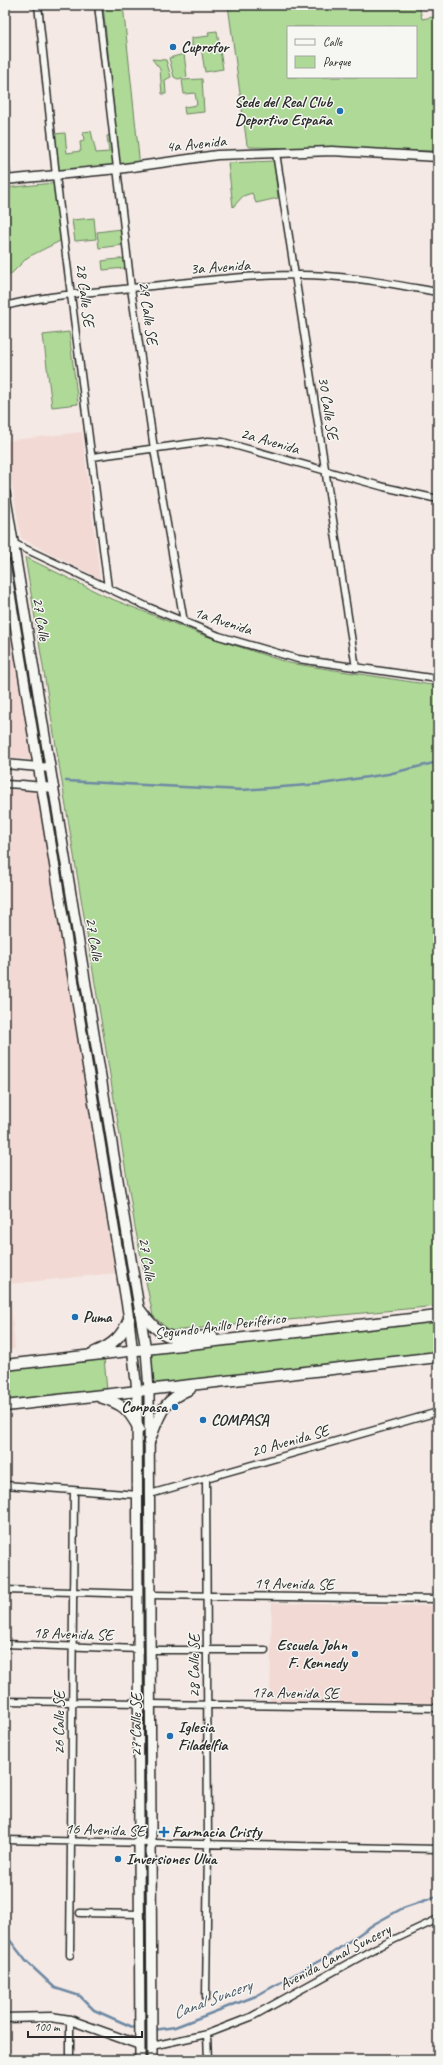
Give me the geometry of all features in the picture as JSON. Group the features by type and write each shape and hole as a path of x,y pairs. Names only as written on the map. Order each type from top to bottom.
{"main road":[{"name":"27 Calle","path":"5,493 140,1310 146,1350 149,1390"},
{"name":"27 Calle","path":"5,563 129,1319 134,1351 137,1391"},
{"path":"140,1310 159,1332 169,1336 243,1334 264,1336"},
{"name":"Segundo Anillo Periférico","path":"5,1365 438,1316"},
{"path":"80,1357 107,1348 118,1339 129,1319"},
{"path":"5,1406 438,1358"},
{"path":"149,1442 161,1413 171,1399 203,1384"},
{"name":"27 Calle SE","path":"149,1390 152,2060"},
{"name":"27 Calle SE","path":"137,1391 139,1429 140,2060"},
{"path":"96,1395 124,1407 130,1413 139,1429"}],"street":[{"name":"28 Calle SE","path":"38,5 56,176 108,588"},
{"name":"29 Calle SE","path":"98,5 131,288 154,449 184,622"},
{"name":"4a Avenida","path":"6,180 118,169 217,155 332,151 438,157"},
{"name":"30 Calle SE","path":"276,153 324,470 356,668"},
{"path":"5,162 6,180"},
{"name":"3a Avenida","path":"5,306 45,297 72,294 294,275 350,278 438,292"},
{"name":"2a Avenida","path":"92,457 208,441 223,442 384,487 438,499"},
{"name":"1a Avenida","path":"13,543 108,588 184,622 220,636 298,659 438,679"},
{"path":"5,764 50,768"},
{"path":"5,784 54,788"},
{"name":"20 Avenida SE","path":"150,1494 438,1412"},
{"name":"28 Calle SE","path":"206,1478 208,1846 206,1997"},
{"path":"5,1485 139,1495"},
{"name":"26 Calle SE","path":"70,1955 74,1491"},
{"path":"5,1590 139,1594"},
{"name":"19 Avenida SE","path":"150,1595 438,1599"},
{"name":"18 Avenida SE","path":"5,1644 139,1649"},
{"path":"150,1650 265,1650"},
{"path":"5,1701 139,1704"},
{"name":"17a Avenida SE","path":"151,1704 438,1708"},
{"name":"16 Avenida SE","path":"5,1840 140,1842 151,1845 438,1849"},
{"path":"80,1913 140,1914"},
{"name":"Avenida Canal Suncery","path":"152,2044 207,2034 251,2017 363,1956 438,1919"},
{"path":"5,2018 51,2017 70,2020 140,2042"},
{"path":"70,2020 70,2060"},
{"path":"207,2034 208,2060"}],"shaded area":[{"path":"82,432 100,579 21,538 5,441"},
{"path":"5,597 32,760 5,757"},
{"path":"5,789 37,791 115,1273 9,1284 15,1349 5,1350"},
{"name":"Escuela John F. Kennedy","path":"272,1603 438,1606 438,1703 270,1701"}],"green space":[{"path":"103,5 123,5 140,167 59,176 54,134 65,133 67,153 81,151 80,142 84,141 83,132 91,131 96,153 109,152 107,136 110,135 109,129 115,128 119,159"},
{"name":"Sede del Real Club Deportivo España","path":"228,5 419,5 422,19 438,16 438,151 250,147 247,145"},
{"path":"217,31 223,69 205,72 201,47 192,48 192,38 209,36 208,32"},
{"path":"184,54 187,77 178,79 174,77 169,58"},
{"path":"152,59 166,60 171,77 165,80 166,94 162,94 160,69"},
{"path":"202,79 204,112 185,114 184,107 197,105 195,93 184,94 182,80"},
{"path":"274,161 278,198 256,203 252,193 243,196 233,207 228,163"},
{"path":"53,183 62,240 28,257 5,280 5,188"},
{"path":"94,218 96,239 75,241 72,220"},
{"path":"121,229 123,245 99,248 97,232"},
{"path":"125,258 126,268 103,270 102,261"},
{"path":"69,332 78,404 52,407 43,335"},
{"path":"25,557 107,597 203,635 289,663 438,686 438,1306 170,1331 153,1316 135,1227"},
{"path":"438,1320 438,1355 150,1389 147,1351"},
{"path":"104,1358 107,1391 5,1402 5,1369"}],"waterway":[{"path":"66,781 242,790 321,784 388,774 438,762"},
{"name":"Canal Suncery","path":"154,2030 175,2027 256,1996 328,1956 374,1924 403,1908 438,1896"},
{"name":"Canal Suncery","path":"5,1934 26,1961 55,1988 80,1996 94,2010 137,2029"}],"place":[{"name":"Cuprofor","path":"173,47"},
{"name":"Sede del Real Club Deportivo España","path":"340,111"},
{"name":"Puma","path":"75,1317"},
{"name":"Conpasa","path":"175,1407"},
{"name":"COMPASA","path":"203,1420"},
{"name":"Escuela John F. Kennedy","path":"355,1654"},
{"name":"Iglesia Filadelfia","path":"170,1736"},
{"name":"Farmacia Cristy","path":"164,1832"},
{"name":"Inversiones Ulua","path":"118,1859"}]}
